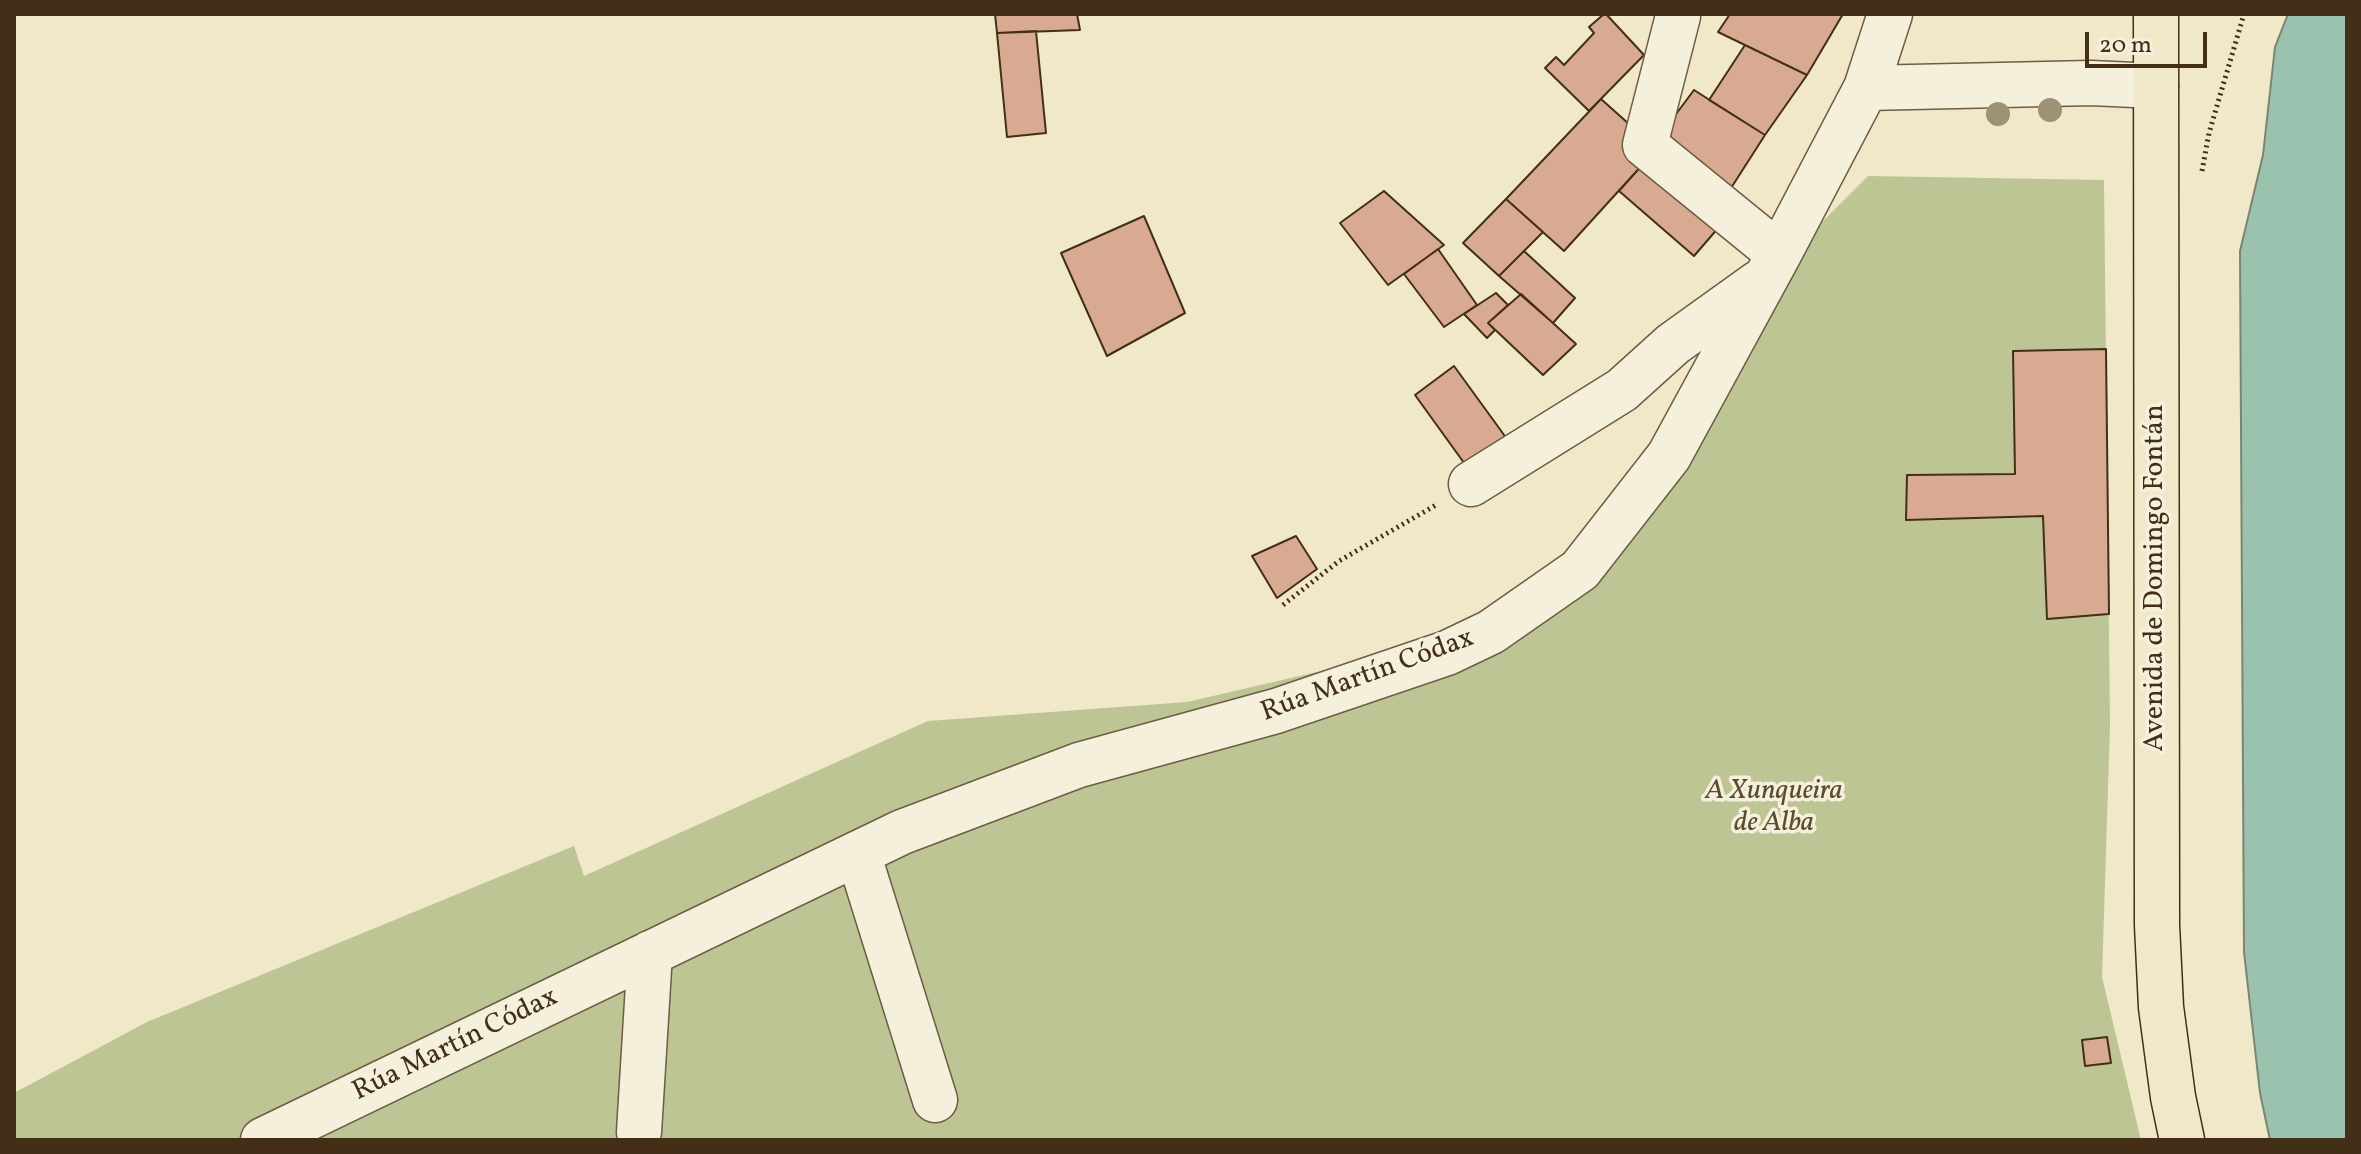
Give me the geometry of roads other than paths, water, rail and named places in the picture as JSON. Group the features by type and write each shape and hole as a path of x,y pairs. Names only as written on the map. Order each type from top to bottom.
{"main road":[{"name":"Avenida de Domingo Fontán","path":"2156,14 2157,925 2161,1007 2182,1140"}],"street":[{"path":"1677,14 1645,145 1773,266"},
{"name":"Rúa Martín Códax","path":"263,1140 902,832 1079,765 1276,711 1447,653 1491,632 1580,570 1669,456 1866,88 1890,14"},
{"path":"1866,88 2091,83 2156,86"},
{"name":"Rúa Martín Códax","path":"1471,484 1622,390 1673,344 1773,266"},
{"path":"858,853 935,1100"},
{"path":"639,1132 650,953"}],"park label":[{"name":"A Xunqueira de Alba","path":"1774,809"}]}
